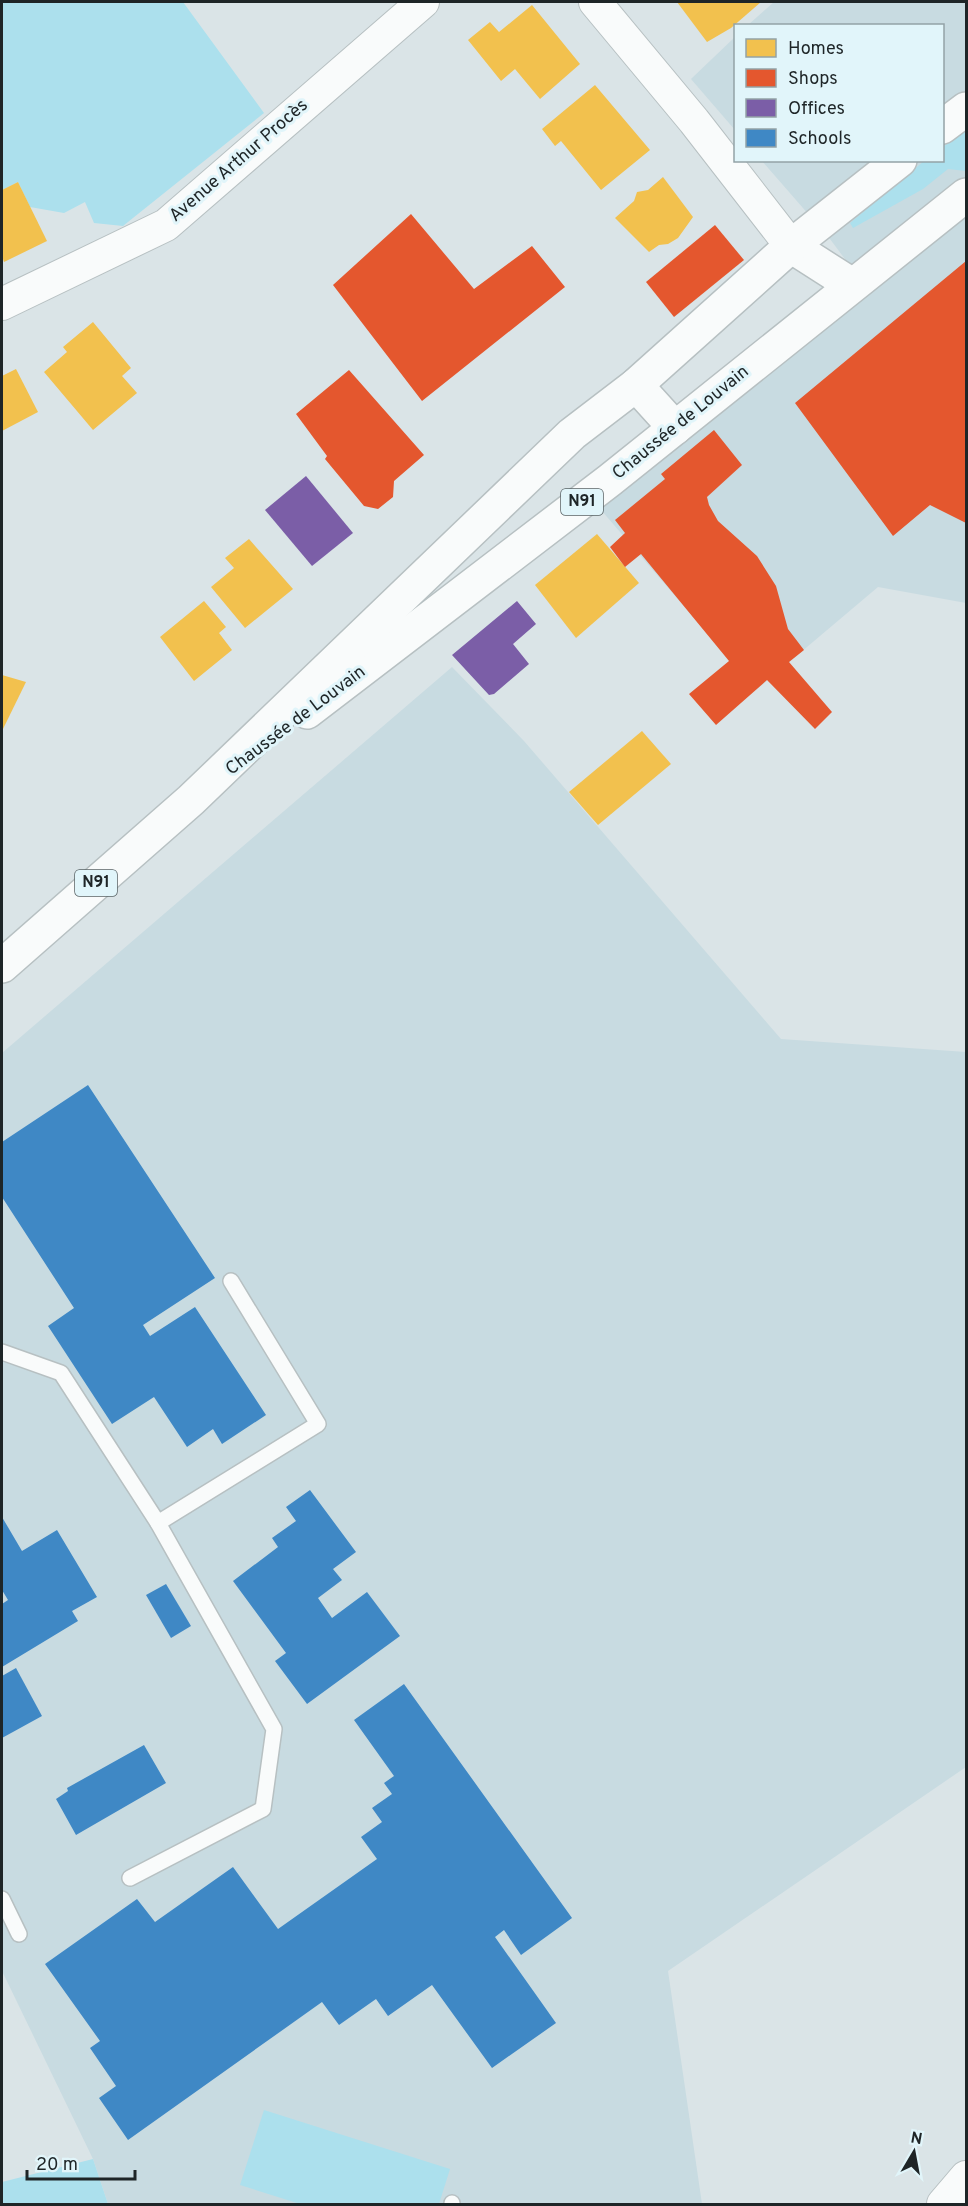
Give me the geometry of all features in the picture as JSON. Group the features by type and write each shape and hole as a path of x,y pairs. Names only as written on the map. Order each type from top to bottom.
{"main road":[{"path":"944,126 966,109"},
{"name":"Chaussée de Louvain","path":"2,966 191,800 572,434 636,385 791,246 897,162"},
{"name":"Chaussée de Louvain","path":"191,800 414,632 675,428 966,195"},
{"path":"791,246 852,285"},
{"path":"636,385 675,428"}],"street":[{"name":"Avenue Arthur Procès","path":"2,304 166,225 423,2"},
{"path":"595,2 694,121 791,246"},
{"path":"943,2205 966,2177"}],"lane":[{"path":"158,1523 318,1424 231,1281"},
{"path":"2,1352 61,1374 158,1523 274,1729 263,1809 130,1878"},
{"path":"2,1899 19,1934"}],"shaded area":[{"path":"2,2 183,2 264,113 123,226 94,223 85,202 64,213 30,207 18,182 2,190"},
{"path":"774,2 966,2 966,603 878,587 756,690 589,496 865,286 830,239 763,162 944,162 944,24 749,24"},
{"path":"734,38 734,129 691,79"},
{"path":"966,130 966,171 948,169 923,189 853,228 850,223 923,162 944,162 944,146"},
{"path":"452,667 524,741 781,1039 966,1052 966,1767 668,1971 702,2204 108,2204 93,2159 2,1971 2,1053"},
{"path":"264,2110 450,2169 439,2204 300,2204 240,2185"},
{"path":"93,2159 108,2204 2,2204 2,2182"}],"building: Homes":[{"path":"677,2 761,2 731,28 707,42"},
{"path":"532,5 580,64 540,99 515,69 501,81 468,40 490,22 499,32"},
{"path":"595,85 650,150 601,190 561,141 555,146 542,129"},
{"path":"663,177 693,217 678,238 668,244 659,245 649,252 615,218 634,201 637,192 648,190"},
{"path":"18,182 47,241 4,262 2,256 2,190"},
{"path":"93,322 131,368 122,376 137,393 93,430 44,372 67,352 63,347"},
{"path":"16,369 38,412 2,431 2,376"},
{"path":"597,534 639,583 576,638 535,585"},
{"path":"249,539 293,589 245,628 211,587 234,568 225,558"},
{"path":"204,601 226,627 219,633 232,650 194,681 160,637"},
{"path":"2,675 26,682 2,731"},
{"path":"642,731 671,764 598,825 569,792"}],"building: Shops":[{"path":"411,214 474,289 532,246 565,287 422,401 333,285"},
{"path":"715,225 744,260 674,317 646,282"},
{"path":"966,261 966,523 930,505 893,536 795,403"},
{"path":"349,370 424,455 394,481 393,497 378,509 364,506 325,459 327,456 296,414"},
{"path":"714,430 742,465 707,497 709,505 718,521 757,556 776,586 788,629 804,650 789,662 832,712 815,729 767,680 716,725 689,694 729,661 641,554 625,567 610,547 625,533 615,520 665,479 661,474"}],"building: Offices":[{"path":"306,476 353,533 312,566 265,510"},
{"path":"517,601 536,624 513,644 529,664 494,694 489,695 452,655"}],"building: Schools":[{"path":"88,1085 215,1278 143,1325 150,1336 195,1307 266,1415 222,1444 213,1429 187,1447 154,1397 112,1424 48,1326 74,1308 2,1197 2,1142"},
{"path":"310,1490 356,1552 333,1569 342,1580 318,1598 332,1618 367,1592 400,1636 307,1704 275,1661 286,1653 233,1581 278,1547 272,1538 296,1521 286,1507"},
{"path":"2,1517 22,1551 57,1530 97,1597 72,1611 78,1621 2,1667 2,1604 8,1600 2,1590"},
{"path":"166,1584 191,1626 171,1638 146,1595"},
{"path":"16,1668 42,1716 2,1738 2,1676"},
{"path":"404,1684 572,1918 521,1955 504,1930 495,1937 556,2023 492,2068 432,1985 388,2016 376,1999 339,2025 322,2002 128,2140 99,2098 116,2086 90,2048 100,2041 45,1964 137,1899 155,1922 233,1867 278,1929 377,1859 361,1837 382,1822 372,1808 392,1794 384,1783 394,1776 354,1720"},
{"path":"144,1745 166,1783 76,1835 56,1799 68,1791 67,1788"}]}
